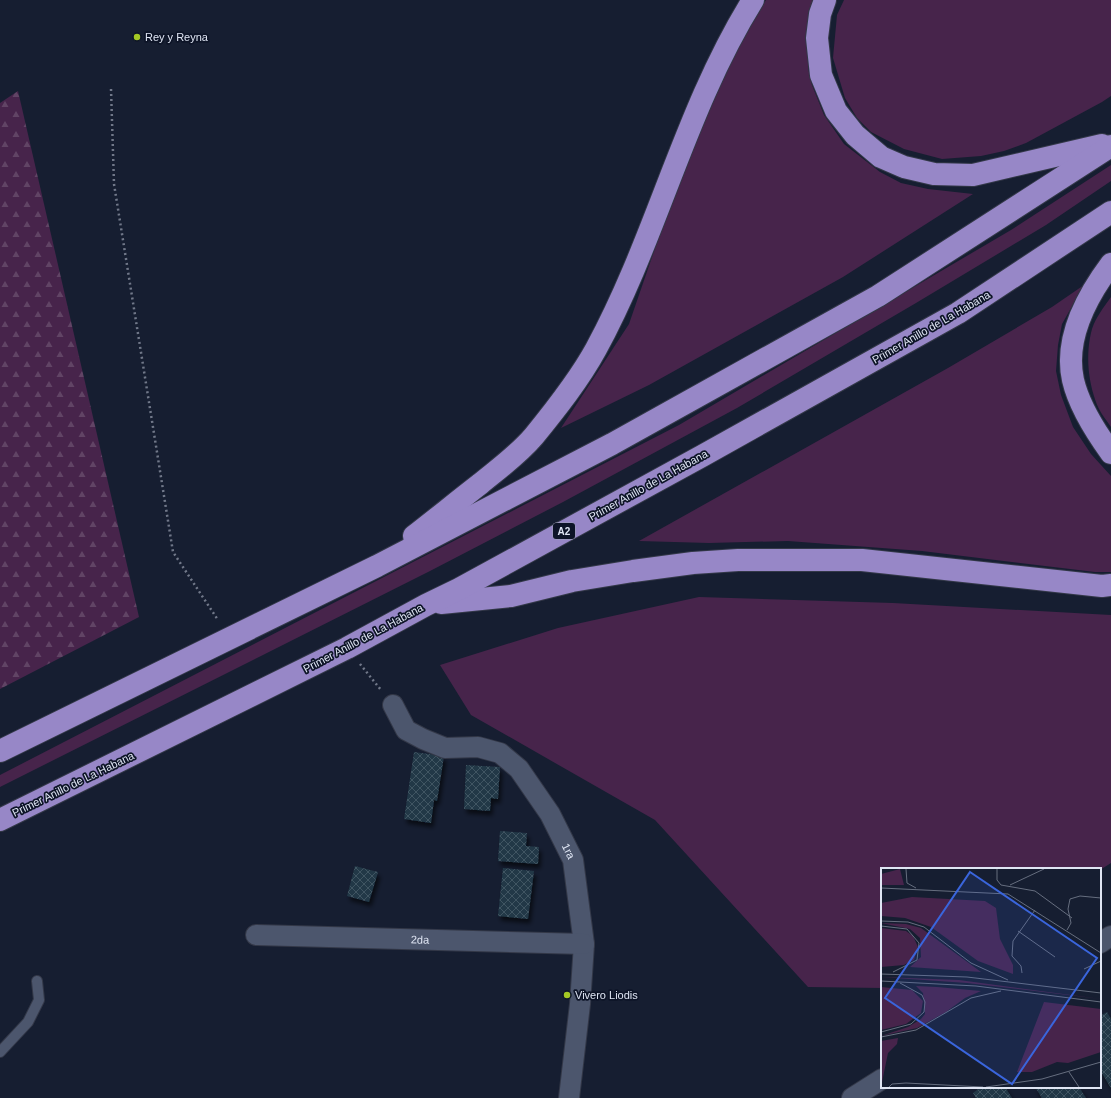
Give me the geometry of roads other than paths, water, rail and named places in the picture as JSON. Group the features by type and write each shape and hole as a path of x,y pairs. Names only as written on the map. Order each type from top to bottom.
{"highway":[{"path":"377,566 511,459 532,438 567,394 595,351 618,305 645,244 669,180 711,81 740,20 753,0"},
{"path":"825,0 820,14 817,38 821,75 836,111 855,135 881,157 904,167 934,174 972,175 1111,144"},
{"path":"0,751 377,566 612,444 878,296 1111,144"},
{"name":"Primer Anillo de La Habana","path":"0,820 347,648 702,456 958,313 1111,212"},
{"path":"1111,264 1090,296 1082,312 1075,334 1071,357 1073,380 1081,402 1100,438 1111,453"},
{"path":"426,604 511,596 572,581 633,571 693,563 738,560 862,560 1102,586 1111,585"}],"street":[{"name":"1ra","path":"393,705 406,730 423,739 445,748 478,747 500,753 519,769 550,814 573,860 584,944 580,1004 569,1098"},
{"name":"2da","path":"256,935 584,944"},
{"path":"1101,942 1111,936"},
{"path":"852,1098 881,1080"}],"lane":[{"path":"0,1052 28,1022 39,1000 37,981"}],"place":[{"name":"Rey y Reyna","path":"137,37"},
{"name":"Vivero Liodis","path":"567,995"}]}
